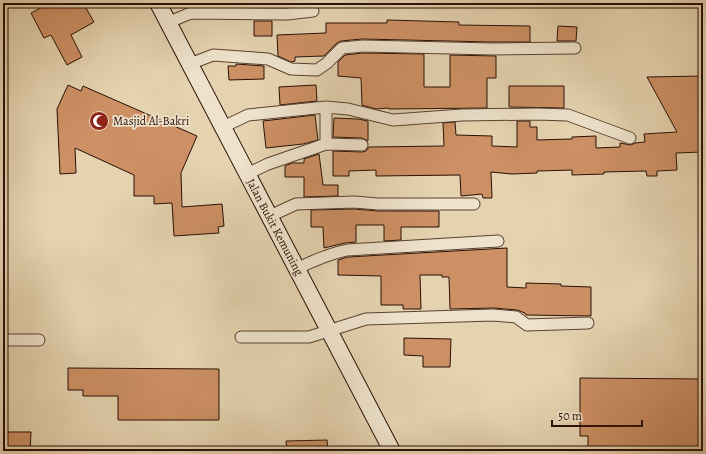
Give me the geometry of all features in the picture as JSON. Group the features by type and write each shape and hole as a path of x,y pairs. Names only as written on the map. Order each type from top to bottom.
{"main road":[{"name":"Jalan Bukit Kemuning","path":"158,3 392,451"}],"street":[{"path":"169,22 190,13 287,14 313,11"},
{"path":"190,64 213,55 268,59 292,69 317,70 327,63 342,48 363,46 492,49 575,48"},
{"path":"223,127 248,115 326,107 348,109 393,120 462,115 568,115 630,138"},
{"path":"326,107 326,144"},
{"path":"248,174 268,164 326,144 362,146"},
{"path":"270,216 296,204 354,202 378,204 474,204"},
{"path":"298,269 332,253 347,250 498,241"},
{"path":"241,337 309,337 330,332 366,320 493,315 516,317 527,325 588,323"},
{"path":"3,340 39,340"}],"building":[{"path":"50,3 83,3 94,22 71,35 82,57 67,65 51,35 44,38 31,13"},
{"path":"387,20 459,22 459,25 530,26 530,42 362,39 341,41 324,56 295,57 295,61 291,62 278,56 277,35 326,33 326,23 387,23"},
{"path":"254,21 272,21 272,36 254,36"},
{"path":"558,26 577,27 576,41 557,41"},
{"path":"363,53 424,54 424,87 450,87 450,55 496,56 496,78 487,78 487,108 376,109 362,105 361,78 338,76 338,62 345,55"},
{"path":"236,64 264,66 264,79 229,80 228,66 236,66"},
{"path":"703,76 703,152 676,153 677,170 657,171 657,176 647,176 646,171 604,172 604,174 572,175 572,170 537,171 537,173 512,174 491,172 492,198 483,198 482,194 461,196 460,175 376,176 376,170 349,171 349,176 333,176 333,151 362,152 366,151 369,147 444,146 443,123 455,122 456,135 492,136 492,146 517,147 517,121 530,121 530,127 537,127 537,140 572,139 572,137 596,136 596,148 620,147 620,143 631,145 645,142 644,134 677,132 647,77"},
{"path":"68,85 81,91 83,86 197,136 181,173 182,207 222,204 224,226 218,227 219,233 174,236 172,203 154,204 154,196 134,196 134,175 75,148 76,173 60,174 57,109"},
{"path":"316,85 317,101 280,105 279,87"},
{"path":"509,86 564,86 564,108 509,107"},
{"path":"315,115 318,140 303,144 266,148 263,121"},
{"path":"334,118 368,121 368,141 362,138 333,137"},
{"path":"319,154 323,185 338,185 338,196 304,197 304,177 285,177 285,166 292,163 304,163 304,159"},
{"path":"354,209 378,211 439,211 439,227 401,227 401,240 384,241 384,225 356,225 356,242 324,248 323,227 311,227 311,210"},
{"path":"507,248 507,287 526,288 526,283 591,287 591,316 526,315 525,313 517,310 494,308 450,309 449,277 442,277 442,275 420,275 421,309 403,309 403,305 381,305 381,276 338,275 338,260 348,257"},
{"path":"404,338 451,339 450,367 423,367 423,356 404,355"},
{"path":"68,368 219,369 219,420 118,420 118,396 83,396 83,390 68,390"},
{"path":"580,378 703,379 703,451 588,451 588,436 580,436"},
{"path":"3,432 31,432 30,451 3,451"},
{"path":"327,440 328,451 287,451 286,441"}],"place":[{"name":"Masjid Al-Bakri","path":"99,121"}]}
